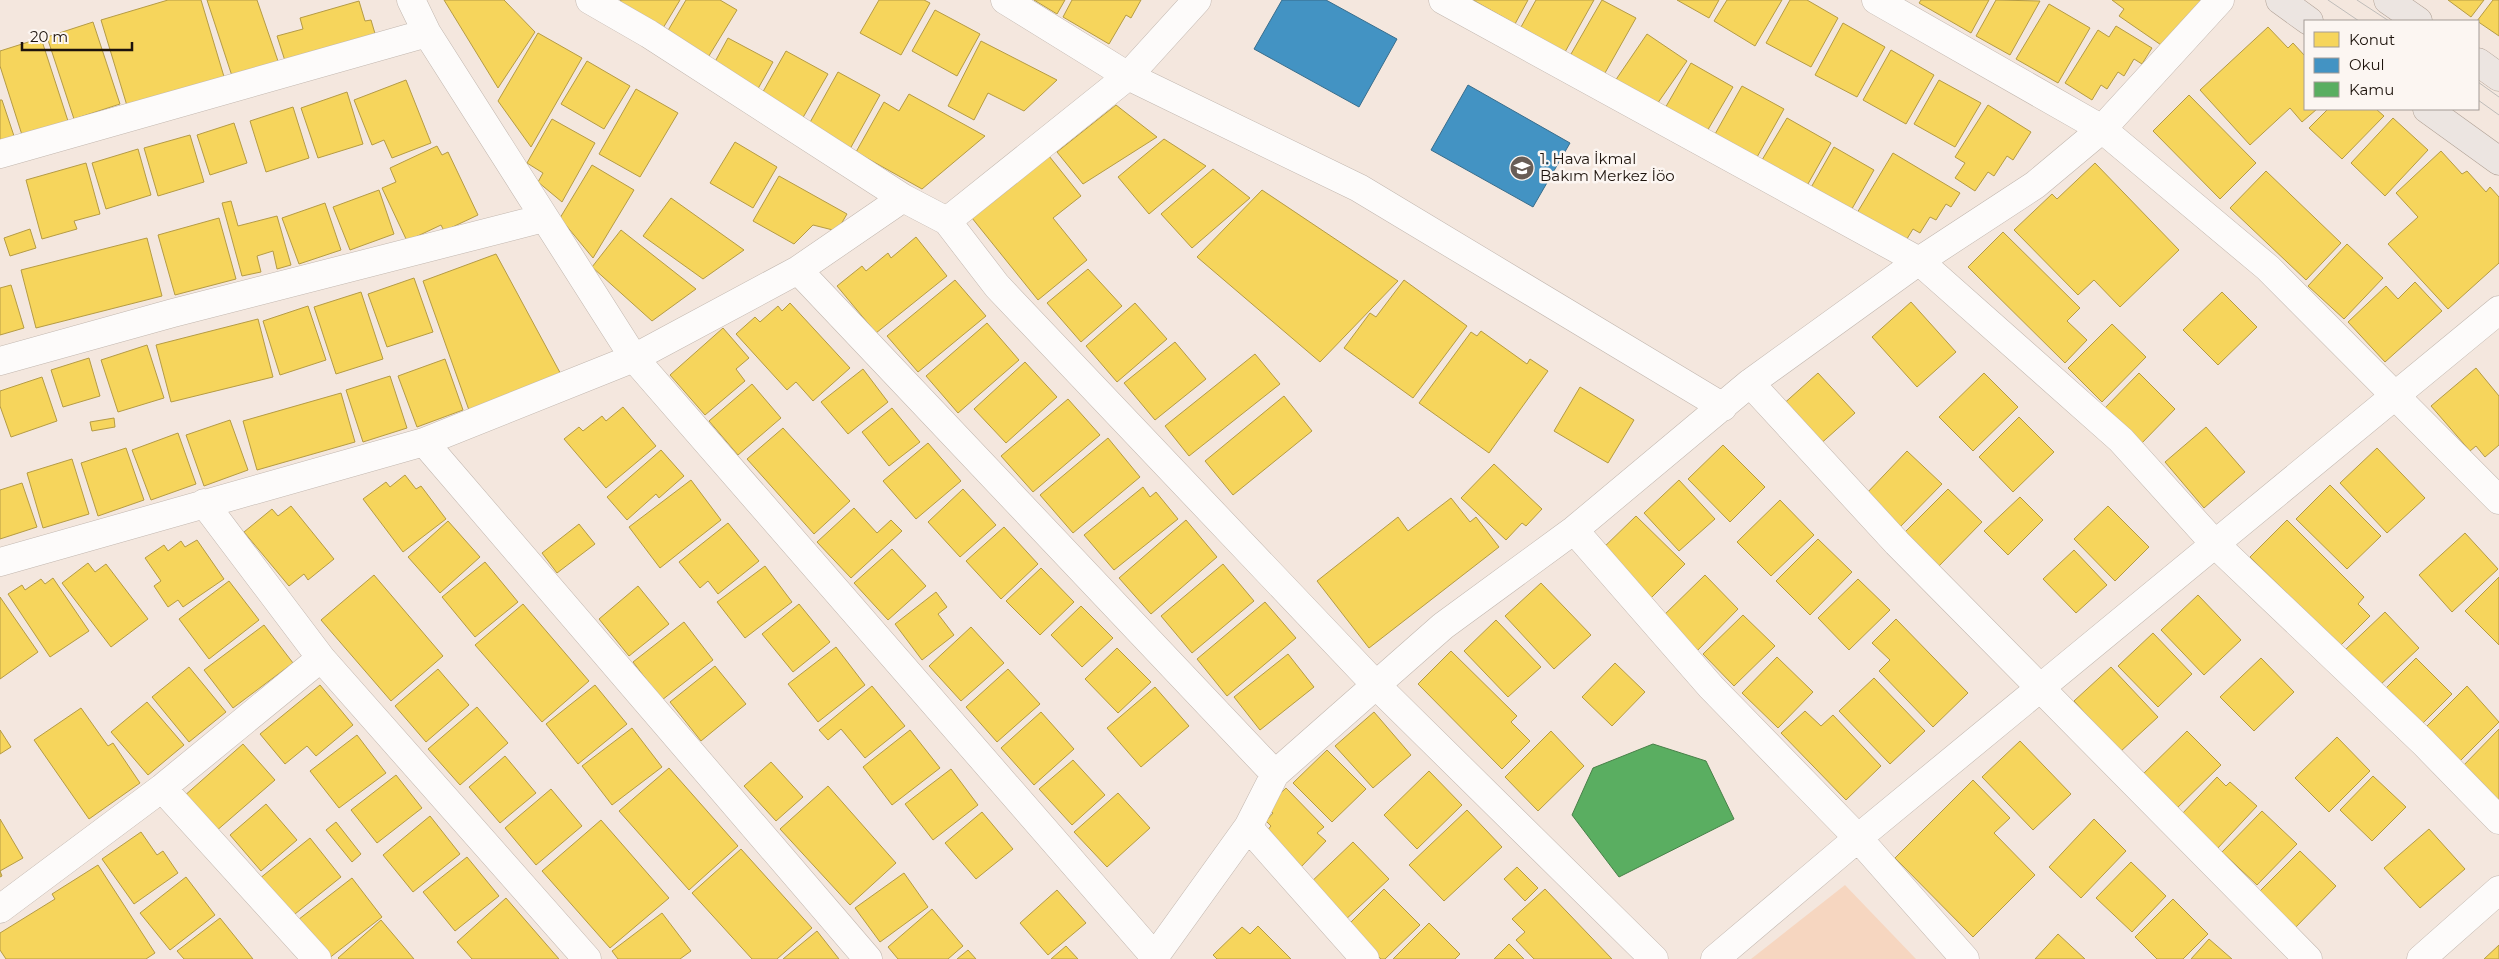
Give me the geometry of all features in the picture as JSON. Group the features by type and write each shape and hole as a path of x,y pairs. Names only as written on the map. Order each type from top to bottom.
{"main road":[{"path":"2280,0 2308,20"},
{"path":"2388,0 2417,20"},
{"path":"2479,63 2499,77"},
{"path":"2429,110 2499,162"}],"street":[{"path":"411,0 427,32 634,358 1154,958 1248,827 1274,774 1375,684 1444,626 1574,530 1750,383 1919,261 2035,185 2102,128 2220,0"},
{"path":"590,0 649,34 903,198 946,222 996,286 1375,684 1654,959"},
{"path":"1005,0 1128,76 1360,188 1723,407"},
{"path":"946,222 1128,76 1197,0"},
{"path":"1443,0 1919,261 2121,440 2215,544 2423,742 2499,820"},
{"path":"1876,0 2102,128 2268,268 2499,500"},
{"path":"0,154 427,32"},
{"path":"0,562 424,442 634,358 798,270 903,198"},
{"path":"0,361 172,313 544,218"},
{"path":"798,270 1274,774"},
{"path":"1715,959 1858,838 2499,310"},
{"path":"1750,383 1898,543 2308,959"},
{"path":"424,442 868,959"},
{"path":"204,503 321,658 587,959"},
{"path":"1574,530 1711,687 1858,838 1965,959"},
{"path":"0,908 162,788 321,658"},
{"path":"162,788 317,959"},
{"path":"1248,827 1366,959"},
{"path":"2421,959 2499,890"}],"shaded area":[{"path":"1845,885 1916,959 1751,959"}],"building: Konut":[{"path":"168,0 201,0 225,80 128,109 101,20"},
{"path":"207,0 257,0 279,64 233,79"},
{"path":"444,0 504,0 535,32 498,88"},
{"path":"621,0 680,0 657,38 613,12"},
{"path":"686,0 720,0 737,10 704,64 663,39"},
{"path":"879,0 924,0 930,3 901,55 860,33"},
{"path":"1034,0 1065,0 1057,14"},
{"path":"1072,0 1141,0 1131,18 1126,15 1109,44 1063,17"},
{"path":"1473,0 1528,0 1515,24"},
{"path":"1536,0 1594,0 1565,52 1521,27"},
{"path":"1602,0 1636,18 1601,80 1567,61"},
{"path":"1677,0 1719,0 1709,18"},
{"path":"1727,0 1782,0 1755,46 1714,21"},
{"path":"1790,0 1807,0 1838,18 1811,67 1766,43"},
{"path":"1921,0 1989,0 1971,33 1919,3"},
{"path":"1996,0 2040,1 2010,55 1976,36"},
{"path":"2112,0 2203,0 2187,23 2183,20 2164,47 2119,16 2124,9"},
{"path":"2448,0 2484,0 2471,17"},
{"path":"2493,0 2499,0 2499,36 2478,20"},
{"path":"359,1 365,21 371,20 376,37 286,64 277,36 303,29 300,18"},
{"path":"2049,4 2090,28 2058,83 2016,59"},
{"path":"935,10 980,34 957,76 912,51"},
{"path":"93,22 120,104 74,119 47,37"},
{"path":"1843,23 1885,47 1857,97 1815,75"},
{"path":"2116,26 2152,48 2142,64 2134,59 2124,76 2118,72 2107,89 2101,85 2092,100 2065,83 2098,30 2109,37"},
{"path":"2268,27 2288,48 2293,43 2304,55 2304,110 2316,110 2302,122 2290,108 2250,145 2200,90"},
{"path":"538,33 582,58 531,147 498,101"},
{"path":"1647,34 1687,61 1655,107 1615,81"},
{"path":"41,38 68,121 22,135 0,66 0,51"},
{"path":"728,38 773,62 755,94 711,69"},
{"path":"981,41 1057,80 1024,111 988,93 974,120 948,106"},
{"path":"1891,50 1934,75 1906,124 1863,100"},
{"path":"786,51 828,74 801,121 760,97"},
{"path":"587,61 630,86 604,129 561,104"},
{"path":"1691,63 1733,87 1706,133 1664,110"},
{"path":"838,72 880,95 850,149 808,126"},
{"path":"406,80 431,143 392,158 384,140 372,145 354,100"},
{"path":"1939,80 1981,103 1955,147 1914,124"},
{"path":"1742,86 1784,109 1752,166 1710,143"},
{"path":"636,89 678,113 640,177 599,154"},
{"path":"347,92 363,144 318,158 301,108"},
{"path":"909,94 985,136 922,189 856,152 884,102 899,111"},
{"path":"2189,95 2256,163 2220,199 2153,131"},
{"path":"0,100 2,100 14,136 0,141"},
{"path":"1116,105 1157,137 1083,184 1057,152"},
{"path":"1988,105 2031,132 2013,160 2007,156 1994,176 1988,172 1975,191 1955,178 1965,163 1955,157"},
{"path":"293,107 309,158 266,172 250,121"},
{"path":"2327,110 2377,110 2384,116 2342,159 2309,128"},
{"path":"1787,118 1831,143 1804,191 1759,165"},
{"path":"2393,118 2428,150 2385,196 2351,163"},
{"path":"552,119 595,143 562,202 538,182 543,173 527,163"},
{"path":"234,123 247,163 210,175 197,135"},
{"path":"190,135 204,182 158,196 144,148"},
{"path":"1164,139 1206,166 1149,214 1118,177"},
{"path":"735,142 777,167 753,208 710,183"},
{"path":"437,146 442,155 448,152 478,215 444,231 441,225 407,241 382,188 396,182 390,168"},
{"path":"1834,147 1874,170 1849,214 1809,191"},
{"path":"138,149 151,195 106,209 92,163"},
{"path":"2441,151 2462,174 2467,171 2486,192 2490,187 2499,197 2499,263 2448,309 2388,244 2418,217 2396,193"},
{"path":"1893,153 1960,193 1951,207 1946,204 1936,220 1930,217 1920,233 1913,229 1902,247 1854,218"},
{"path":"1049,156 1081,196 1053,218 1087,260 1038,300 972,218"},
{"path":"86,163 100,214 74,221 77,229 42,239 26,180"},
{"path":"2095,163 2179,250 2120,307 2094,280 2078,295 2014,230 2052,194 2057,199"},
{"path":"592,165 634,190 593,258 560,218"},
{"path":"1213,169 1250,198 1192,248 1161,214"},
{"path":"2266,171 2341,243 2306,280 2230,208"},
{"path":"779,176 847,214 837,231 813,225 794,244 753,221"},
{"path":"379,190 394,234 350,250 333,207"},
{"path":"1262,190 1398,281 1320,362 1197,257"},
{"path":"671,198 744,250 703,279 643,236"},
{"path":"231,201 238,226 277,216 291,265 277,269 273,251 257,256 261,272 242,276 222,203"},
{"path":"325,203 341,250 299,264 282,218"},
{"path":"219,218 236,279 175,295 158,235"},
{"path":"30,229 36,248 10,256 4,238"},
{"path":"621,230 696,289 652,321 592,267"},
{"path":"2003,232 2080,308 2067,321 2087,340 2065,363 1968,267"},
{"path":"916,237 947,276 876,333 837,286 862,266 866,271 888,253 891,258"},
{"path":"147,238 162,296 36,328 21,270"},
{"path":"2347,244 2383,278 2344,319 2308,286"},
{"path":"496,254 564,380 470,413 423,281"},
{"path":"1088,269 1122,306 1081,342 1047,303"},
{"path":"414,278 433,332 387,347 368,294"},
{"path":"955,280 986,316 918,372 887,336"},
{"path":"1404,280 1467,326 1413,398 1344,348 1370,313 1376,317"},
{"path":"2415,282 2442,311 2385,362 2348,322 2386,286 2398,299"},
{"path":"11,285 24,328 0,335 0,288"},
{"path":"361,292 383,359 336,374 314,307"},
{"path":"2222,292 2257,327 2218,365 2183,330"},
{"path":"1911,302 1956,352 1917,387 1872,337"},
{"path":"790,303 850,368 813,401 796,382 787,390 736,334 755,317 760,322 778,306 782,311"},
{"path":"1135,303 1167,339 1117,382 1086,346"},
{"path":"308,306 326,360 280,375 263,321"},
{"path":"258,319 273,377 171,402 156,345"},
{"path":"987,323 1019,360 958,413 926,376"},
{"path":"2112,324 2146,357 2102,402 2068,368"},
{"path":"723,328 749,358 736,369 745,381 705,415 670,375"},
{"path":"1481,331 1527,364 1530,359 1548,371 1489,453 1419,403 1471,332 1477,336"},
{"path":"1175,342 1206,379 1155,420 1124,383"},
{"path":"147,345 164,398 118,412 101,360"},
{"path":"1255,354 1280,384 1189,456 1165,426"},
{"path":"89,358 100,396 63,407 51,370"},
{"path":"445,359 463,410 417,427 398,376"},
{"path":"1025,362 1057,397 1006,443 974,409"},
{"path":"2476,368 2499,396 2499,445 2485,457 2476,446 2470,451 2431,406"},
{"path":"863,369 888,402 848,434 821,402"},
{"path":"1818,373 1855,413 1817,447 1780,407"},
{"path":"1984,373 2018,407 1973,451 1939,417"},
{"path":"2139,373 2175,409 2141,444 2104,409"},
{"path":"390,376 407,428 363,442 346,390"},
{"path":"42,377 57,421 11,437 0,406 0,391"},
{"path":"752,384 781,418 738,455 709,421"},
{"path":"1580,387 1634,420 1608,463 1554,431"},
{"path":"341,393 355,442 257,470 243,421"},
{"path":"1284,396 1312,431 1233,495 1205,461"},
{"path":"1068,399 1100,435 1033,492 1001,456"},
{"path":"623,407 656,446 606,488 564,439 579,427 583,431 602,416 606,421"},
{"path":"892,408 920,442 889,466 862,432"},
{"path":"2019,417 2054,452 2013,492 1979,457"},
{"path":"114,418 115,427 92,431 90,422"},
{"path":"230,420 248,470 204,486 186,435"},
{"path":"2206,427 2245,472 2204,508 2165,462"},
{"path":"783,428 850,501 814,534 747,459"},
{"path":"178,433 196,484 151,500 132,450"},
{"path":"1108,438 1140,477 1073,533 1040,495"},
{"path":"928,443 961,481 916,519 883,481"},
{"path":"1723,445 1765,487 1730,522 1688,479"},
{"path":"126,448 144,500 98,516 81,463"},
{"path":"2377,448 2425,498 2387,533 2340,483"},
{"path":"661,450 684,476 659,498 656,494 627,520 607,497"},
{"path":"1907,451 1942,484 1899,528 1865,495"},
{"path":"72,459 89,514 43,528 27,473"},
{"path":"1494,464 1542,509 1526,526 1522,523 1506,540 1461,498"},
{"path":"405,475 416,489 421,486 446,519 403,552 363,499 386,482 390,487"},
{"path":"691,480 721,520 660,568 629,527"},
{"path":"1679,480 1715,519 1679,551 1644,513"},
{"path":"22,483 37,527 0,539 0,490"},
{"path":"2330,485 2381,536 2347,569 2296,519"},
{"path":"1143,487 1150,497 1156,492 1178,519 1114,570 1084,535"},
{"path":"963,489 996,525 960,557 928,522"},
{"path":"1948,489 1982,522 1938,567 1904,533"},
{"path":"2020,497 2043,520 2008,555 1984,531"},
{"path":"1451,498 1470,522 1476,517 1499,547 1369,648 1317,581 1398,517 1408,531"},
{"path":"1780,500 1814,535 1771,576 1737,542"},
{"path":"291,506 334,559 308,580 304,574 289,586 244,532 272,509 278,516"},
{"path":"2108,506 2149,547 2115,581 2074,539"},
{"path":"854,508 877,533 891,520 902,531 851,578 817,542"},
{"path":"1636,516 1685,564 1649,600 1600,551"},
{"path":"1186,520 1217,557 1151,614 1119,578"},
{"path":"2287,520 2364,597 2358,604 2370,616 2340,646 2250,557"},
{"path":"448,521 480,557 440,593 408,557"},
{"path":"728,523 759,561 718,594 708,581 700,588 679,562"},
{"path":"579,524 595,544 557,573 542,553"},
{"path":"1004,527 1038,564 1001,599 966,561"},
{"path":"2465,533 2498,569 2452,612 2419,575"},
{"path":"1818,539 1852,572 1810,615 1776,581"},
{"path":"197,540 224,579 183,607 178,600 168,607 154,586 161,581 145,558 164,545 168,551 181,541 185,547"},
{"path":"892,549 926,586 888,620 854,583"},
{"path":"2074,550 2107,585 2076,613 2043,579"},
{"path":"485,562 518,602 475,637 442,597"},
{"path":"88,563 95,572 106,564 148,619 111,647 62,583"},
{"path":"1223,564 1254,601 1192,653 1161,616"},
{"path":"765,566 792,602 745,638 717,602"},
{"path":"1041,568 1074,602 1040,635 1006,601"},
{"path":"374,575 443,656 391,701 321,620"},
{"path":"1705,575 1738,609 1694,654 1660,619"},
{"path":"2499,577 2499,645 2465,611"},
{"path":"53,578 89,631 50,657 8,594 22,585 25,590 41,579 45,584"},
{"path":"1858,579 1890,610 1849,650 1818,618"},
{"path":"229,581 259,620 209,659 179,619"},
{"path":"1541,583 1591,635 1554,669 1505,616"},
{"path":"638,586 669,624 629,656 599,619"},
{"path":"936,592 947,607 938,614 954,635 922,660 895,624"},
{"path":"2198,595 2241,640 2204,675 2161,630"},
{"path":"0,597 38,652 0,679"},
{"path":"1265,602 1296,638 1227,696 1197,659"},
{"path":"523,604 589,681 542,722 475,645"},
{"path":"799,604 830,642 793,672 762,634"},
{"path":"1081,606 1113,638 1082,667 1051,635"},
{"path":"2385,612 2419,648 2378,687 2344,651"},
{"path":"1743,615 1775,646 1734,686 1703,654"},
{"path":"1896,619 1968,693 1933,727 1879,671 1890,660 1872,643"},
{"path":"1496,620 1541,667 1508,697 1464,651"},
{"path":"684,622 713,660 662,700 633,662"},
{"path":"264,625 293,663 233,708 204,670"},
{"path":"971,627 1004,663 961,701 929,666"},
{"path":"2153,633 2192,674 2158,707 2118,666"},
{"path":"836,647 865,685 818,722 788,684"},
{"path":"1117,648 1151,682 1118,713 1085,679"},
{"path":"1451,651 1517,716 1511,722 1530,741 1502,769 1418,684"},
{"path":"1288,654 1314,687 1260,730 1234,697"},
{"path":"1777,657 1813,692 1778,728 1742,693"},
{"path":"2261,658 2294,692 2254,731 2220,697"},
{"path":"2416,658 2452,694 2418,728 2382,692"},
{"path":"1615,663 1645,692 1612,726 1582,697"},
{"path":"715,666 746,704 701,741 670,702"},
{"path":"189,667 226,712 189,742 152,697"},
{"path":"2111,667 2158,717 2120,752 2074,701"},
{"path":"438,669 469,705 426,742 395,706"},
{"path":"1008,669 1040,704 997,742 966,707"},
{"path":"1874,678 1925,731 1890,764 1839,711"},
{"path":"320,685 353,725 316,756 307,746 285,764 260,734"},
{"path":"595,685 627,724 578,764 546,724"},
{"path":"872,686 905,726 865,758 841,729 828,740 819,730"},
{"path":"2467,686 2499,722 2455,766 2421,732"},
{"path":"1155,687 1189,726 1141,767 1107,728"},
{"path":"147,702 184,745 148,775 111,732"},
{"path":"477,707 508,743 460,785 428,749"},
{"path":"81,708 108,746 113,743 140,783 89,819 34,740"},
{"path":"1805,711 1821,726 1833,715 1881,766 1846,800 1781,733"},
{"path":"1041,712 1074,749 1034,785 1001,748"},
{"path":"1374,712 1411,755 1373,788 1335,746"},
{"path":"632,728 662,767 612,805 582,766"},
{"path":"2499,729 2499,805 2461,768"},
{"path":"0,730 11,747 0,754"},
{"path":"910,730 940,768 892,805 863,767"},
{"path":"1551,731 1584,766 1538,811 1505,777"},
{"path":"2187,731 2221,765 2174,811 2140,777"},
{"path":"357,735 386,773 339,808 310,771"},
{"path":"2337,737 2370,771 2329,812 2295,778"},
{"path":"2020,741 2071,794 2033,830 1982,777"},
{"path":"243,744 275,780 215,832 183,797"},
{"path":"1327,750 1366,789 1332,822 1293,783"},
{"path":"505,756 536,793 500,823 469,787"},
{"path":"1073,760 1105,795 1072,825 1039,789"},
{"path":"771,762 803,797 776,821 744,786"},
{"path":"669,768 738,846 689,890 619,811"},
{"path":"951,769 978,805 933,840 905,804"},
{"path":"1429,771 1462,805 1417,849 1384,815"},
{"path":"396,775 422,808 377,843 351,810"},
{"path":"2373,776 2406,807 2372,841 2340,810"},
{"path":"2217,777 2226,786 2230,782 2257,806 2217,849 2181,815"},
{"path":"1973,780 2010,818 1994,833 2035,875 1973,937 1895,858"},
{"path":"828,786 896,863 850,905 780,829"},
{"path":"1286,788 1324,827 1317,833 1326,841 1300,868 1265,833 1271,826 1266,821 1273,813 1266,807"},
{"path":"551,789 582,826 536,865 505,828"},
{"path":"1118,793 1150,828 1107,867 1074,832"},
{"path":"266,804 297,840 261,871 230,835"},
{"path":"1467,810 1502,847 1444,901 1409,865"},
{"path":"2262,811 2297,844 2257,885 2222,852"},
{"path":"982,812 1013,849 976,879 945,843"},
{"path":"430,816 460,854 413,892 383,855"},
{"path":"0,819 23,858 0,871"},
{"path":"2094,819 2126,851 2081,898 2049,867"},
{"path":"601,820 669,898 610,948 542,871"},
{"path":"336,822 361,854 352,862 326,830"},
{"path":"2429,829 2465,869 2420,908 2384,868"},
{"path":"141,832 157,855 163,851 178,873 134,904 102,859"},
{"path":"310,838 341,877 290,918 259,879"},
{"path":"1353,842 1389,879 1343,922 1308,885"},
{"path":"741,849 812,928 777,959 752,959 692,893"},
{"path":"2300,851 2336,886 2292,931 2256,895"},
{"path":"467,857 499,896 455,931 423,892"},
{"path":"2131,862 2166,896 2132,932 2096,898"},
{"path":"98,865 155,953 146,959 6,959 0,950 0,933 55,899 52,894"},
{"path":"1517,867 1538,888 1525,901 1504,879"},
{"path":"904,873 928,907 880,942 855,908"},
{"path":"186,877 215,915 170,950 140,913"},
{"path":"352,878 382,917 328,959 294,923"},
{"path":"1384,889 1420,925 1385,959 1381,959 1347,926"},
{"path":"1545,889 1612,959 1534,959 1516,940 1525,932 1512,919"},
{"path":"1057,890 1086,923 1048,955 1020,923"},
{"path":"506,898 559,959 472,959 457,942"},
{"path":"2173,899 2208,934 2183,959 2157,959 2135,937"},
{"path":"932,909 963,946 948,959 898,959 888,947"},
{"path":"662,913 691,951 680,959 618,959 612,951"},
{"path":"220,918 253,959 184,959 177,951"},
{"path":"381,920 414,959 338,958"},
{"path":"1429,923 1460,954 1455,959 1393,959"},
{"path":"1258,926 1291,959 1217,959 1213,955 1242,927 1250,934"},
{"path":"817,931 839,959 783,959"},
{"path":"2058,934 2085,959 2035,959"},
{"path":"2209,939 2232,959 2191,959"},
{"path":"1509,944 1524,959 1494,959"},
{"path":"2499,945 2499,959 2484,959"},
{"path":"1066,946 1078,959 1051,959"},
{"path":"968,950 976,959 957,959"}],"building: Okul":[{"path":"1282,0 1326,0 1397,39 1359,107 1254,49"},
{"path":"1468,85 1570,143 1533,207 1431,150"}],"building: Kamu":[{"path":"1653,744 1706,761 1734,819 1619,877 1572,815 1593,768"}],"tram line":[{"path":"2328,0 2358,20"},
{"path":"2357,0 2387,20"},
{"path":"2479,83 2499,97"},
{"path":"2479,101 2499,115"}],"place":[{"name":"1. Hava İkmal Bakım Merkez İöo","path":"1522,168"}]}
